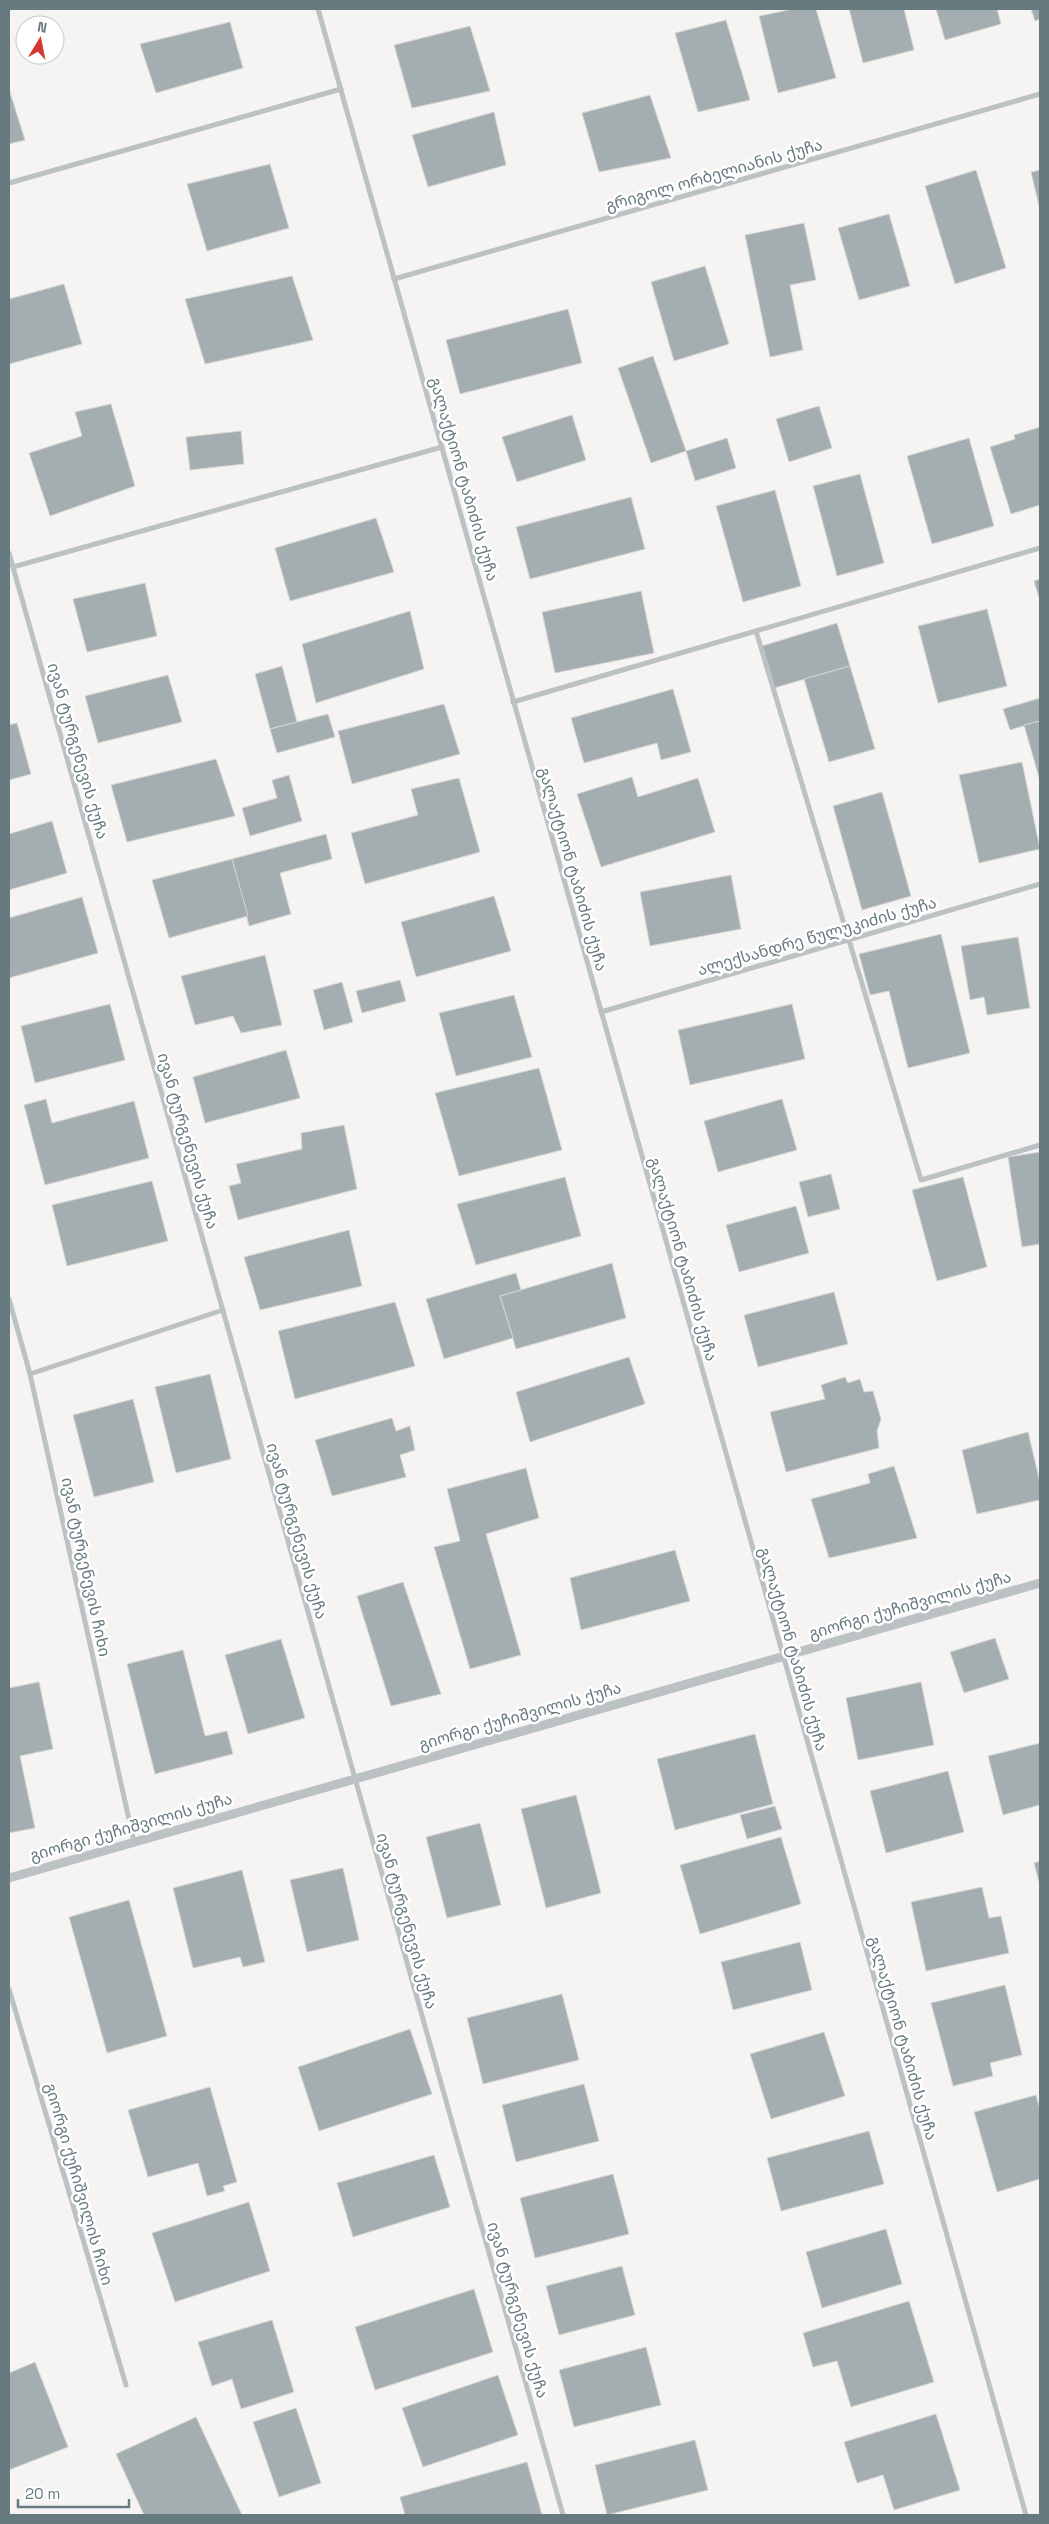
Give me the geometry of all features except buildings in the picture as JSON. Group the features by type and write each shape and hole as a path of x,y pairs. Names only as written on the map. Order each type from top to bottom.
{"street":[{"name":"გალაქტიონ ტაბიძის ქუჩა","path":"318,9 782,1657 1026,2515"},
{"path":"9,183 340,89"},
{"name":"გრიგოლ ორბელიანის ქუჩა","path":"394,279 1040,94"},
{"path":"13,567 442,448"},
{"path":"513,702 1040,548"},
{"name":"ივან ტურგენევის ქუჩა","path":"9,553 563,2515"},
{"path":"756,631 921,1180 1040,1145"},
{"name":"ალექსანდრე წულუკიძის ქუჩა","path":"601,1012 1040,884"},
{"name":"ივან ტურგენევის ჩიხი","path":"9,1299 30,1374 134,1842"},
{"path":"30,1374 223,1310"},
{"name":"გიორგი ქუჩიშვილის ქუჩა","path":"9,1878 1040,1583"},
{"name":"გიორგი ქუჩიშვილის ჩიხი","path":"9,1989 126,2385"}]}
